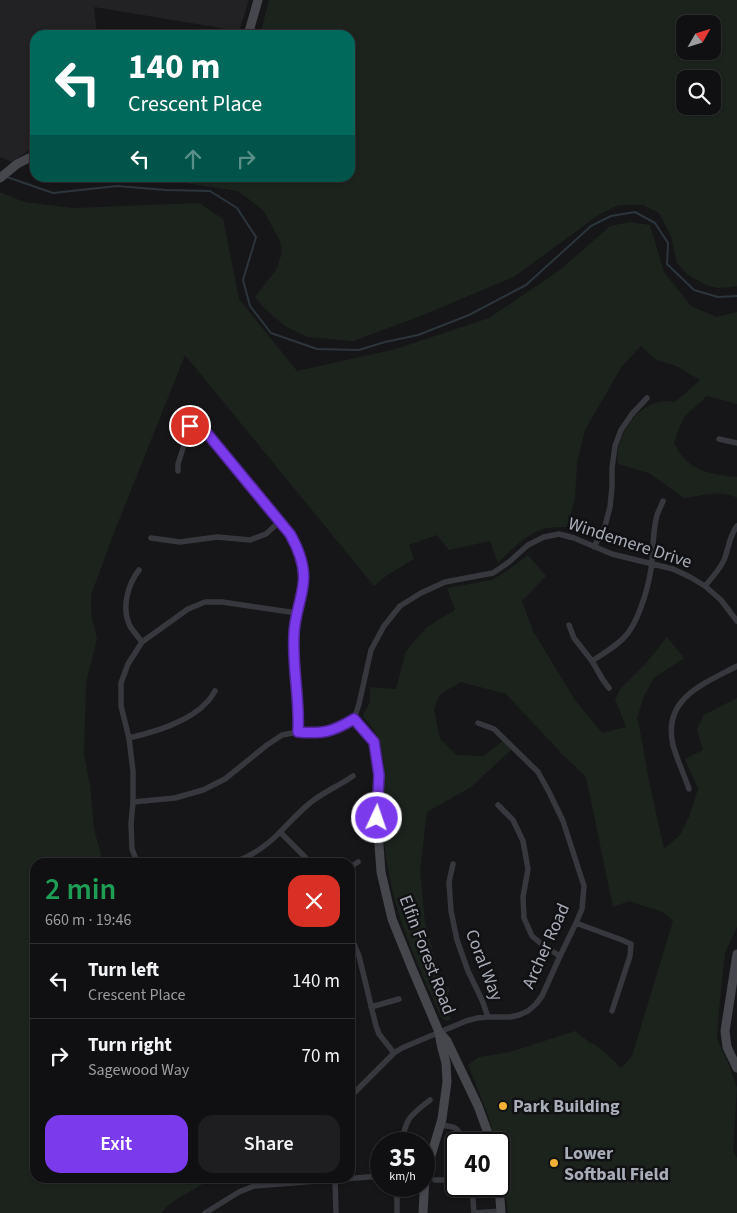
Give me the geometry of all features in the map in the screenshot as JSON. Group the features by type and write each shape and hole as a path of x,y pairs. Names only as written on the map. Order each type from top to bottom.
{"street":[{"path":"249,30 258,0"},
{"path":"0,178 17,164 30,157"},
{"path":"594,547 605,526 610,507 615,446 621,430 632,414 647,398"},
{"path":"178,472 178,464 190,426 198,424 290,534 298,548 303,565 304,584 294,634 299,713 298,732"},
{"path":"719,439 737,443"},
{"path":"592,661 613,647 627,634 637,619 652,564 654,534 663,501"},
{"path":"151,538 180,542 217,537 250,540 266,534 280,522"},
{"path":"705,586 724,560 733,532 737,526"},
{"name":"Windemere Drive","path":"354,719 371,650 384,626 400,606 421,593 445,582 493,573 528,545 544,537 559,534 574,538 612,554 673,569 690,576 721,600 737,621"},
{"path":"140,570 133,578 128,592 126,608 129,625 142,642"},
{"path":"135,858 132,849 131,824 133,771 121,706 121,683 128,664 142,642 188,609 205,602 222,602 297,613"},
{"path":"569,625 574,638 610,688"},
{"path":"689,789 674,747 671,731 675,714 683,700 694,689 737,666"},
{"path":"128,738 154,732 196,712 208,702 215,691"},
{"path":"133,802 175,798 203,790 225,779 266,745 282,735 298,732 317,734 337,729 354,719"},
{"name":"Elfin Forest Road","path":"354,719 374,742 379,775 377,818 381,872 392,919 439,1032"},
{"name":"Archer Road","path":"355,1092 394,1053 412,1043 466,1021 488,1017 510,1017 528,1011 542,996 582,909 584,886 563,821 538,772 494,729 478,723"},
{"path":"244,858 264,846 311,802 322,794 341,785 352,776"},
{"path":"498,805 512,820 523,841 528,869 523,897 524,918 532,936 560,956"},
{"path":"280,832 306,858"},
{"name":"Coral Way","path":"453,864 449,882 456,940 488,1017"},
{"path":"576,923 631,944 630,956 612,1011"},
{"path":"355,946 379,1034 394,1053"},
{"path":"737,954 725,1031 727,1047 737,1068"},
{"path":"371,1007 398,999"},
{"path":"435,1141 442,1119 447,1082 446,1063 439,1032"},
{"path":"439,1032 447,1041 478,1106 488,1132"},
{"path":"404,1132 411,1115 430,1100"},
{"path":"440,1125 455,1127 460,1132"},
{"path":"355,1178 370,1177"},
{"path":"436,1180 445,1180"},
{"path":"206,1213 239,1192 254,1186 289,1183"},
{"path":"335,1183 336,1213"},
{"path":"396,1213 397,1197"},
{"path":"423,1197 423,1213"},
{"path":"473,1197 474,1213 501,1212 500,1197"}],"shaded area":[{"path":"0,0 249,0 239,30 94,7 96,30 30,30 30,149 12,162 0,157"},
{"path":"269,0 737,0 737,286 718,288 706,285 688,275 677,263 671,236 659,213 643,205 619,205 600,214 515,276 426,314 353,341 308,337 286,327 264,308 255,297 276,270 282,253 280,241 263,210 238,191 178,182 355,182 355,30 261,30"},
{"path":"0,192 24,202 73,208 199,203 223,219 239,299 297,371 396,349 489,318 560,270 610,226 630,222 650,225 664,272 691,306 716,317 737,312 737,404 707,396 685,416 674,443 682,455 694,467 715,474 737,477 737,498 731,495 718,494 684,498 649,473 618,464 618,450 621,438 631,420 646,407 655,403 675,402 700,380 676,366 656,360 641,346 622,366 585,430 577,463 575,499 567,527 540,530 520,542 498,563 490,541 449,550 437,535 409,545 414,559 386,576 374,586 185,355 91,595 91,614 97,639 86,683 84,755 90,784 94,829 102,858 30,858 30,1183 204,1183 177,1199 166,1207 162,1213 0,1213"},
{"path":"528,555 546,576 522,601 533,631 575,700 602,733 626,727 615,699 621,688 647,662 667,637 684,658 654,678 644,696 637,718 664,849 680,835 689,817 698,789 685,759 703,750 697,729 704,715 737,698 737,927 725,953 717,1039 737,1088 733,1151 737,1158 737,1213 508,1213 506,1197 510,1197 510,1132 493,1132 468,1065 479,1057 510,1052 575,1031 600,1048 621,1068 632,1056 673,921 663,912 629,901 613,907 586,777 506,694 461,682 440,694 434,709 440,739 456,755 484,756 503,741 511,750 471,787 427,812 420,870 425,923 443,989 448,987 450,991 448,996 445,997 451,1020 448,1021 441,1017 403,926 392,889 384,843 384,762 377,738 363,717 370,702 370,687 396,689 406,651 427,627 455,610 447,588 492,580"}],"waterway":[{"path":"7,177 53,193 117,186 210,191 237,208 256,237 243,280 250,306 271,333 317,349 359,350 418,335 469,315 526,285 591,226 611,216 635,212 655,223 668,243 667,264 694,290 718,297 737,296"}],"place":[{"name":"Park Building","path":"503,1106"},
{"name":"Lower Softball Field","path":"554,1163"}],"route":[{"path":"190,426 198,424 206,432 290,534 298,548 303,565 304,584 294,634 299,713 298,732 317,734 337,729 354,719 374,742 379,775 377,818"}]}
